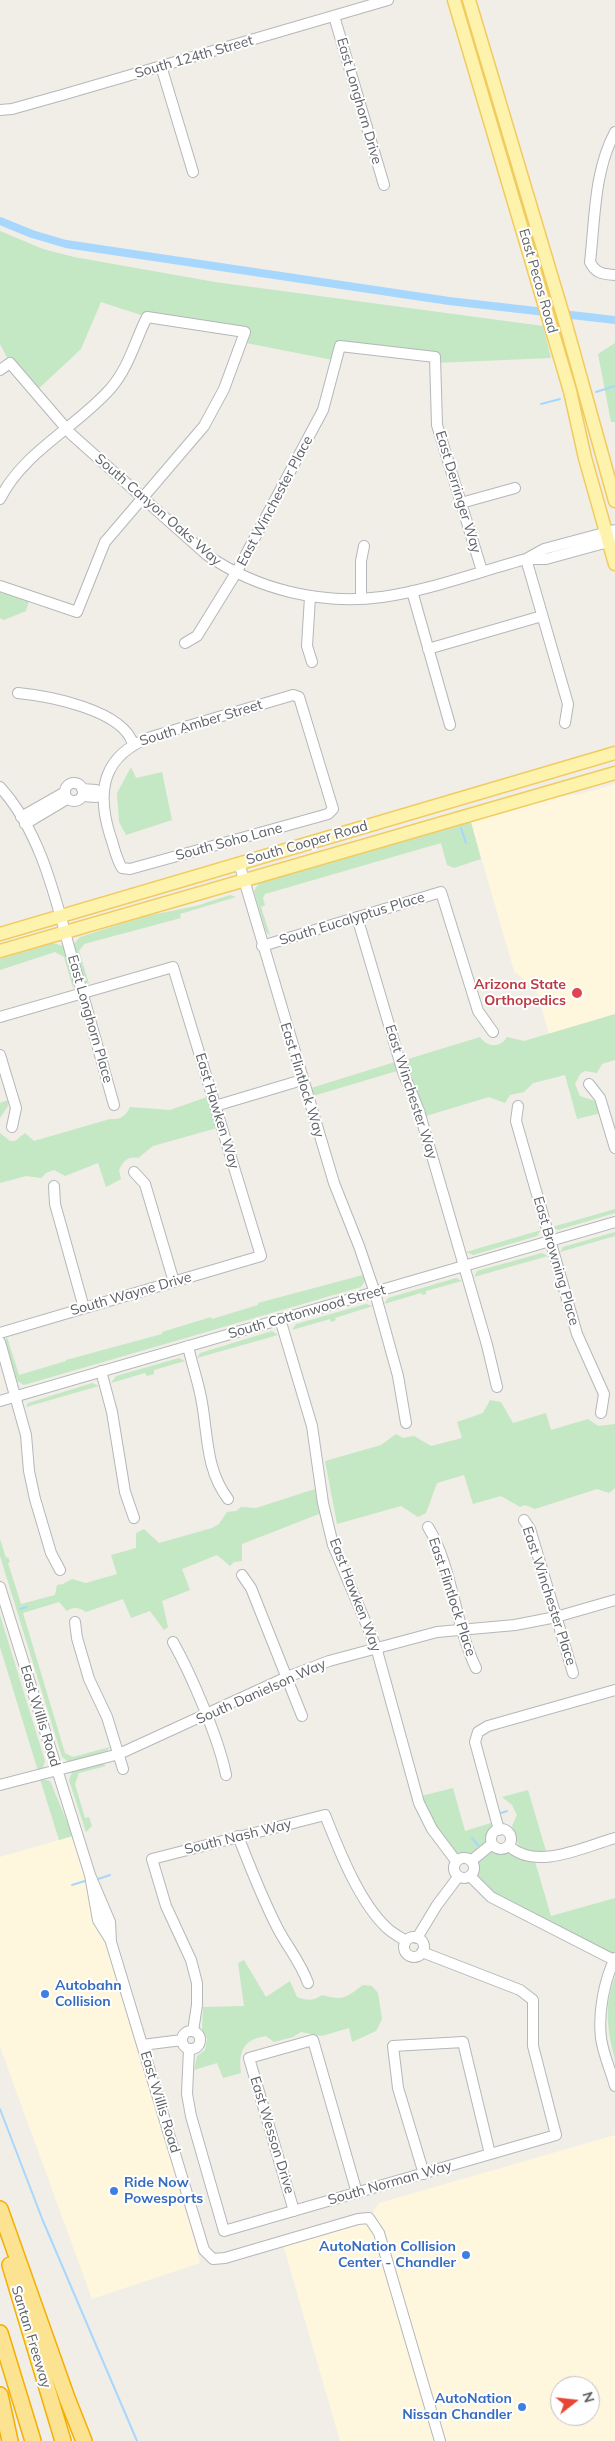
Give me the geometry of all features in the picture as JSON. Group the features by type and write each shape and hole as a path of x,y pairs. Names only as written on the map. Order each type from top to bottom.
{"highway":[{"path":"0,2209 66,2398 84,2441"},
{"name":"Santan Freeway","path":"0,2234 63,2441"},
{"name":"Santan Freeway","path":"0,2333 33,2441"},
{"path":"0,2395 10,2441"}],"main road":[{"name":"East Pecos Road","path":"454,0 544,301 611,536 615,564"},
{"name":"East Pecos Road","path":"469,0 564,320 615,501"},
{"name":"South Cooper Road","path":"0,934 615,753"},
{"name":"South Cooper Road","path":"0,952 615,773"}],"street":[{"name":"South 124th Street","path":"0,110 12,109 388,0"},
{"name":"East Longhorn Drive","path":"334,16 384,186"},
{"path":"161,66 193,172"},
{"path":"615,132 607,148 601,169 590,262 594,270 600,273 615,275"},
{"path":"0,498 25,464 67,429 110,389 127,368 147,317 245,332 224,389 204,426 104,542 77,612 0,586"},
{"name":"East Derringer Way","path":"340,346 435,358 437,425 482,571"},
{"name":"East Winchester Place","path":"185,644 197,636 236,573 323,410 340,346"},
{"name":"South Canyon Oaks Way","path":"0,370 10,363 67,429 143,499 208,555 236,573 267,585 310,597 361,599 412,591 526,558 544,548 611,536"},
{"path":"461,503 515,488"},
{"path":"361,599 361,561 364,546"},
{"path":"526,558 568,704 565,724"},
{"path":"412,591 450,725"},
{"path":"310,597 307,646 312,662"},
{"path":"428,649 542,616"},
{"path":"18,693 37,695 74,704 108,718 130,735 133,744"},
{"name":"South Amber Street","path":"122,868 108,829 104,810 106,779 115,760 133,744 293,695 298,696 333,809"},
{"path":"23,820 66,795 70,784 77,784 82,792 96,797 104,794"},
{"path":"0,787 10,797 23,820 49,877 65,932"},
{"path":"66,795 77,801 82,792"},
{"name":"South Soho Lane","path":"122,868 130,869 275,830 328,814 333,809"},
{"name":"East Flintlock Way","path":"239,863 262,946 334,1183 360,1246 374,1292"},
{"name":"South Eucalyptus Place","path":"262,946 441,892 478,1011 493,1032"},
{"name":"East Winchester Way","path":"357,917 403,1072 419,1111 464,1267"},
{"name":"East Longhorn Place","path":"65,932 114,1105"},
{"name":"East Hawken Way","path":"82,993 173,967 261,1256"},
{"path":"0,1017 82,993"},
{"path":"0,1055 16,1108 12,1127"},
{"path":"216,1106 302,1080"},
{"path":"589,1084 600,1098 615,1148"},
{"name":"East Browning Place","path":"518,1106 516,1121 577,1334 604,1394 602,1413"},
{"path":"134,1172 145,1184 174,1282"},
{"path":"54,1186 54,1204 84,1308"},
{"name":"South Cottonwood Street","path":"0,1401 615,1222"},
{"name":"South Wayne Drive","path":"0,1333 261,1256"},
{"path":"464,1267 497,1387"},
{"path":"374,1292 398,1376 406,1423"},
{"name":"East Hawken Way","path":"280,1319 312,1426 323,1503 334,1545 376,1647 419,1803 432,1829 456,1861"},
{"path":"0,1342 26,1435 29,1471 35,1499 51,1553 60,1570"},
{"path":"188,1346 202,1402 208,1453 217,1484 228,1499"},
{"path":"101,1371 112,1412 125,1492 134,1518"},
{"name":"East Winchester Place","path":"524,1520 530,1529 573,1673"},
{"name":"East Flintlock Place","path":"428,1527 436,1540 476,1668"},
{"path":"242,1575 250,1588 288,1677 302,1716"},
{"name":"East Willis Road","path":"0,1586 90,1874 110,1922 111,1942 204,2250 213,2259 224,2258 358,2219 369,2218 379,2233 440,2441"},
{"name":"South Danielson Way","path":"0,1786 119,1754 288,1677 376,1647 437,1632 462,1628 515,1625 556,1617 615,1600"},
{"path":"75,1622 77,1638 89,1679 107,1716 123,1769"},
{"path":"173,1642 206,1715 226,1775"},
{"path":"499,1830 475,1742 478,1732 488,1726 615,1690"},
{"name":"South Nash Way","path":"193,2031 197,1983 191,1960 166,1906 152,1859 325,1815 344,1862 364,1897 386,1927 406,1941"},
{"path":"492,1844 492,1835 499,1830"},
{"path":"499,1830 509,1833 511,1839 509,1846"},
{"path":"238,1836 261,1896 280,1932 301,1964 308,1983"},
{"path":"492,1844 500,1849 509,1846 526,1856 543,1859 615,1838"},
{"path":"471,1861 492,1844"},
{"path":"465,1858 471,1861 474,1867 470,1876 458,1877 454,1869 456,1861 465,1858"},
{"path":"470,1876 491,1897 614,1959 604,1998 601,2039 615,2086"},
{"path":"417,1938 437,1905 458,1877"},
{"path":"411,1938 417,1938 422,1942 422,1952 415,1957 408,1956 404,1947 406,1941 411,1938"},
{"name":"South Norman Way","path":"189,2049 187,2094 190,2116 224,2231 556,2135 533,2046 534,2000 520,1990 422,1952"},
{"path":"193,2031 200,2036 200,2042 197,2047 189,2049 184,2046 182,2040 185,2033 193,2031"},
{"path":"142,2045 182,2040"},
{"name":"East Wesson Drive","path":"294,2211 249,2058 313,2040 357,2193"},
{"path":"424,2174 398,2088 393,2046 463,2042 490,2154"}],"shaded area":[{"path":"615,784 615,1014 549,1034 536,989 514,971 471,822 551,798 581,794"},
{"path":"73,1836 84,1865 99,1928 106,1945 195,2240 200,2263 92,2299 0,2047 0,1857"},
{"path":"615,2135 615,2441 340,2441 282,2241 369,2218 379,2203"}],"green space":[{"path":"0,231 43,249 74,257 215,282 543,326 551,358 435,363 435,358 341,346 338,361 241,342 245,333 147,317 101,302 81,349 35,392 10,363 0,344"},
{"path":"615,343 615,422 611,422 598,354"},
{"path":"0,591 29,601 26,611 4,620 0,618"},
{"path":"131,767 136,778 162,772 172,820 126,835 119,822 117,793"},
{"path":"471,822 481,859 454,868 447,865 441,843 265,894 263,898 265,905 261,907 270,935 266,932 254,891 259,883"},
{"path":"230,895 236,897 180,914 181,918 84,944 79,951 89,984 85,982 74,944 80,937 146,916 196,906"},
{"path":"53,943 63,946 74,984 73,988 64,957 55,952 0,970 0,959"},
{"path":"615,1014 615,1060 602,1064 597,1073 585,1071 580,1074 575,1084 580,1096 595,1101 601,1113 577,1119 565,1075 533,1083 524,1092 510,1095 505,1103 489,1097 426,1116 405,1060 480,1037 490,1045 497,1045 507,1037 524,1041"},
{"path":"395,1062 397,1071 313,1096 311,1088"},
{"path":"207,1097 217,1128 153,1146 138,1158 129,1159 124,1162 119,1170 121,1179 106,1187 98,1163 65,1176 54,1170 46,1173 41,1178 26,1176 0,1183 0,1133 10,1141 15,1141 25,1133 34,1141 110,1119 120,1118 127,1113 130,1107 170,1110"},
{"path":"8,1100 8,1106 0,1118 0,1103"},
{"path":"615,1209 615,1213 558,1230 552,1227"},
{"path":"541,1230 537,1236 473,1255 466,1252"},
{"path":"615,1232 615,1236 560,1252 563,1247"},
{"path":"542,1253 548,1256 474,1277 477,1271"},
{"path":"363,1275 365,1281 361,1287 24,1385 17,1381 5,1341 7,1337 19,1375 162,1334 162,1332 211,1317 212,1319 258,1305 258,1303"},
{"path":"456,1278 462,1281 426,1291 426,1294 422,1295 421,1293 384,1304 388,1298"},
{"path":"366,1304 373,1306 335,1318 336,1320 331,1322 330,1319 292,1330 296,1324"},
{"path":"272,1331 278,1335 197,1358 200,1353"},
{"path":"179,1358 185,1361 154,1370 154,1374 147,1376 145,1373 111,1383 116,1376"},
{"path":"92,1383 99,1386 26,1407 28,1403"},
{"path":"490,1400 501,1402 513,1423 546,1413 551,1430 588,1419 598,1426 615,1424 615,1488 609,1493 597,1489 535,1509 525,1505 520,1507 501,1496 473,1504 464,1475 437,1483 426,1513 418,1517 401,1506 337,1524 325,1461 381,1445 396,1434 403,1438 414,1436 431,1446 462,1438 457,1422 483,1413"},
{"path":"315,1489 319,1514 242,1544 242,1561 234,1562 230,1566 217,1555 182,1569 190,1590 162,1601 168,1627 164,1630 150,1611 131,1618 123,1599 86,1612 76,1608 67,1611 59,1602 23,1613 65,1753 73,1757 110,1747 107,1751 69,1762 62,1757 0,1556 0,1539 6,1558 8,1557 10,1562 8,1563 21,1604 55,1595 57,1585 72,1579 86,1583 117,1574 111,1555 136,1548 136,1533 144,1529 159,1543 212,1528 219,1524 227,1512 236,1511 241,1507 256,1508"},
{"path":"0,1615 45,1761 43,1768 38,1771 0,1647"},
{"path":"102,1763 106,1766 79,1773 75,1784 85,1818 89,1817 92,1826 86,1832 69,1780 72,1772"},
{"path":"40,1779 50,1781 73,1836 59,1840"},
{"path":"453,1788 465,1831 497,1821 496,1831 491,1838 494,1847 506,1848 534,1858 551,1916 615,1898 615,1958 491,1897 472,1873 474,1867 468,1859 462,1858 456,1861 417,1797"},
{"path":"528,1790 546,1851 536,1854 520,1849 512,1826 517,1815 512,1805 502,1797"},
{"path":"244,1960 266,1997 290,1981 297,1997 307,2000 322,1995 340,1998 352,1993 363,1985 372,1986 378,1993 382,2019 376,2031 352,2042 349,2028 322,2036 301,2032 293,2037 274,2042 266,2036 252,2040 244,2047 242,2052 241,2073 223,2078 217,2063 194,2070 197,2056 205,2050 207,2039 202,2030 203,2007 244,2006 238,1963"},
{"path":"615,1977 615,2059 610,2038 608,2007"}],"waterway":[{"path":"0,221 32,234 66,244 449,301 615,320"},
{"path":"596,392 615,386"},
{"path":"541,404 560,399"},
{"path":"461,828 466,843"},
{"path":"20,1609 27,1607"},
{"path":"501,1813 507,1811"},
{"path":"472,1838 478,1845"},
{"path":"98,1879 110,1875"},
{"path":"72,1885 85,1881"},
{"path":"0,2109 43,2221 137,2441"}],"place":[{"name":"Arizona State Orthopedics","path":"577,993"},
{"name":"Autobahn Collision","path":"45,1994"},
{"name":"Ride Now Powesports","path":"114,2191"},
{"name":"AutoNation Collision Center - Chandler","path":"466,2255"},
{"name":"AutoNation Nissan Chandler","path":"522,2407"}]}
